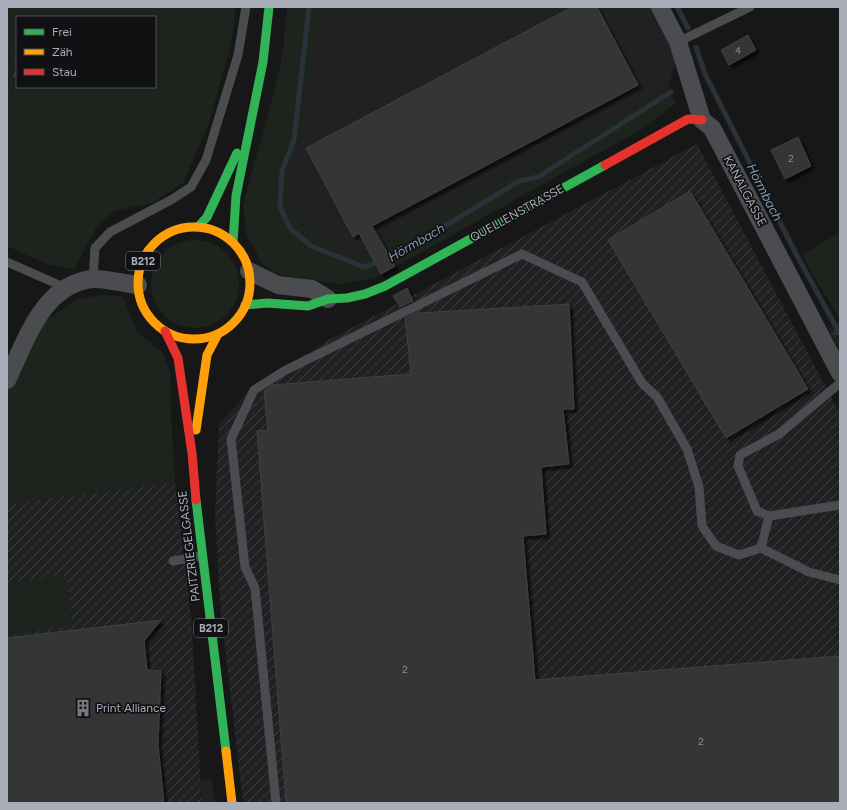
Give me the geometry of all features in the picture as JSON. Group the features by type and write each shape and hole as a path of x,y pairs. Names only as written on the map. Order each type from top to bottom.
{"main road":[{"path":"233,242 232,222 248,129 263,62 269,7"},
{"name":"QUELLENSTRASSE","path":"245,305 267,303 308,306 328,299 347,298 365,294 386,286 688,119 702,120"},
{"path":"198,227 206,217 248,129"},
{"name":"B212","path":"198,227 216,232 233,242 243,256 249,271 250,288 245,305 239,317 218,334 205,338 191,339 178,337 165,331 154,323 146,312 140,299 138,286 140,267 148,250 162,237 179,229 198,227"},
{"name":"PAITZRIEGELGASSE","path":"165,331 178,358 192,453 202,556 232,803"},
{"name":"PAITZRIEGELGASSE","path":"192,453 207,356 218,334"}],"street":[{"name":"KANALGASSE","path":"660,7 678,42 702,120 712,128 840,373"},
{"path":"249,271 278,285 312,289 328,299"},
{"path":"7,380 43,308 54,296 66,288 92,279 138,286"}],"lane":[{"path":"92,279 95,248 110,232 171,200 191,187 206,160 238,55 246,7"},
{"path":"678,42 750,7"},
{"path":"276,803 255,588 245,567 230,439 254,390 284,371 522,254 582,282 642,383 657,397 687,449 699,487 702,526 716,546 739,555 761,548 809,572 840,580"},
{"path":"7,262 66,288"},
{"path":"840,383 779,434 740,455 738,466 758,511 769,516 840,505"},
{"path":"761,548 769,516"},
{"path":"173,561 202,556"}],"shaded area":[{"path":"347,7 651,7 677,58 668,88 374,251 348,253 303,226 288,193 319,22"},
{"path":"697,144 840,414 840,803 243,803 220,604 215,513 219,424 249,391 327,341"},
{"path":"175,482 191,616 202,803 7,803 7,504"}],"green space":[{"path":"7,7 236,7 231,46 208,126 183,183 152,203 114,211 96,228 74,269 49,265 7,246 7,116 16,79 16,88 156,88 156,16 16,16 16,68 7,54"},
{"path":"287,7 347,7 319,23 288,193 303,226 349,253 374,251 668,88 676,103 644,128 373,279 337,284 280,275 263,265 246,233 243,204 276,86 283,50"},
{"path":"7,54 16,68 16,74 7,116"},
{"path":"840,232 840,320 802,255"},
{"path":"195,240 212,244 226,253 235,267 239,284 235,301 226,315 212,324 195,328 178,324 164,315 155,301 151,284 155,267 164,253 178,244"},
{"path":"102,295 123,297 137,332 162,352 170,372 175,482 7,504 7,391 18,365 38,326 78,299"},
{"path":"840,321 840,351 829,330"},
{"path":"63,576 66,579 73,626 7,635 7,583"},
{"path":"212,779 215,803 202,803 201,780"}],"building":[{"path":"572,7 597,7 638,85 372,226 395,266 381,274 359,233 353,237 306,148"},
{"path":"748,35 756,50 729,65 721,50"},
{"path":"798,137 811,166 785,179 771,150"},
{"path":"690,191 808,389 726,438 608,240"},
{"path":"407,288 413,301 400,307 393,296"},
{"path":"569,304 574,409 563,409 569,464 541,467 546,534 523,536 535,680 840,656 840,803 286,803 257,431 268,430 264,391 272,385 411,374 405,318 419,311 420,313"},
{"name":"Print Alliance","path":"161,620 144,641 147,670 161,671 158,745 164,803 7,803 7,638"}],"waterway":[{"name":"Hörmbach","path":"309,7 294,140 282,171 280,207 290,228 311,246 364,267 392,258 519,181 538,177 671,92"},
{"name":"Hörmbach","path":"677,7 688,28"},
{"name":"Hörmbach","path":"696,47 705,74 795,252 840,334"}],"traffic: fast":[{"path":"233,242 236,196 263,62 269,7"},
{"path":"198,227 207,217 237,153"},
{"path":"245,305 267,303 308,306 328,299 347,298 365,294 385,286 605,165"},
{"path":"196,500 226,751"}],"traffic: slow":[{"path":"194,227 205,228 215,232 225,237 233,244 240,252 245,262 249,272 250,283 249,294 245,304 240,314 233,322 225,329 215,334 205,338 194,339 183,338 173,334 163,329 155,322 148,314 143,304 139,294 138,283 139,272 143,262 148,252 155,244 163,237 173,232 183,228 194,227"},
{"path":"196,430 207,355 218,334"},
{"path":"226,751 232,803"}],"traffic: jam":[{"path":"605,165 688,119 702,120"},
{"path":"165,331 178,358 192,453 196,500"}],"place":[{"name":"Print Alliance","path":"83,708"}]}
